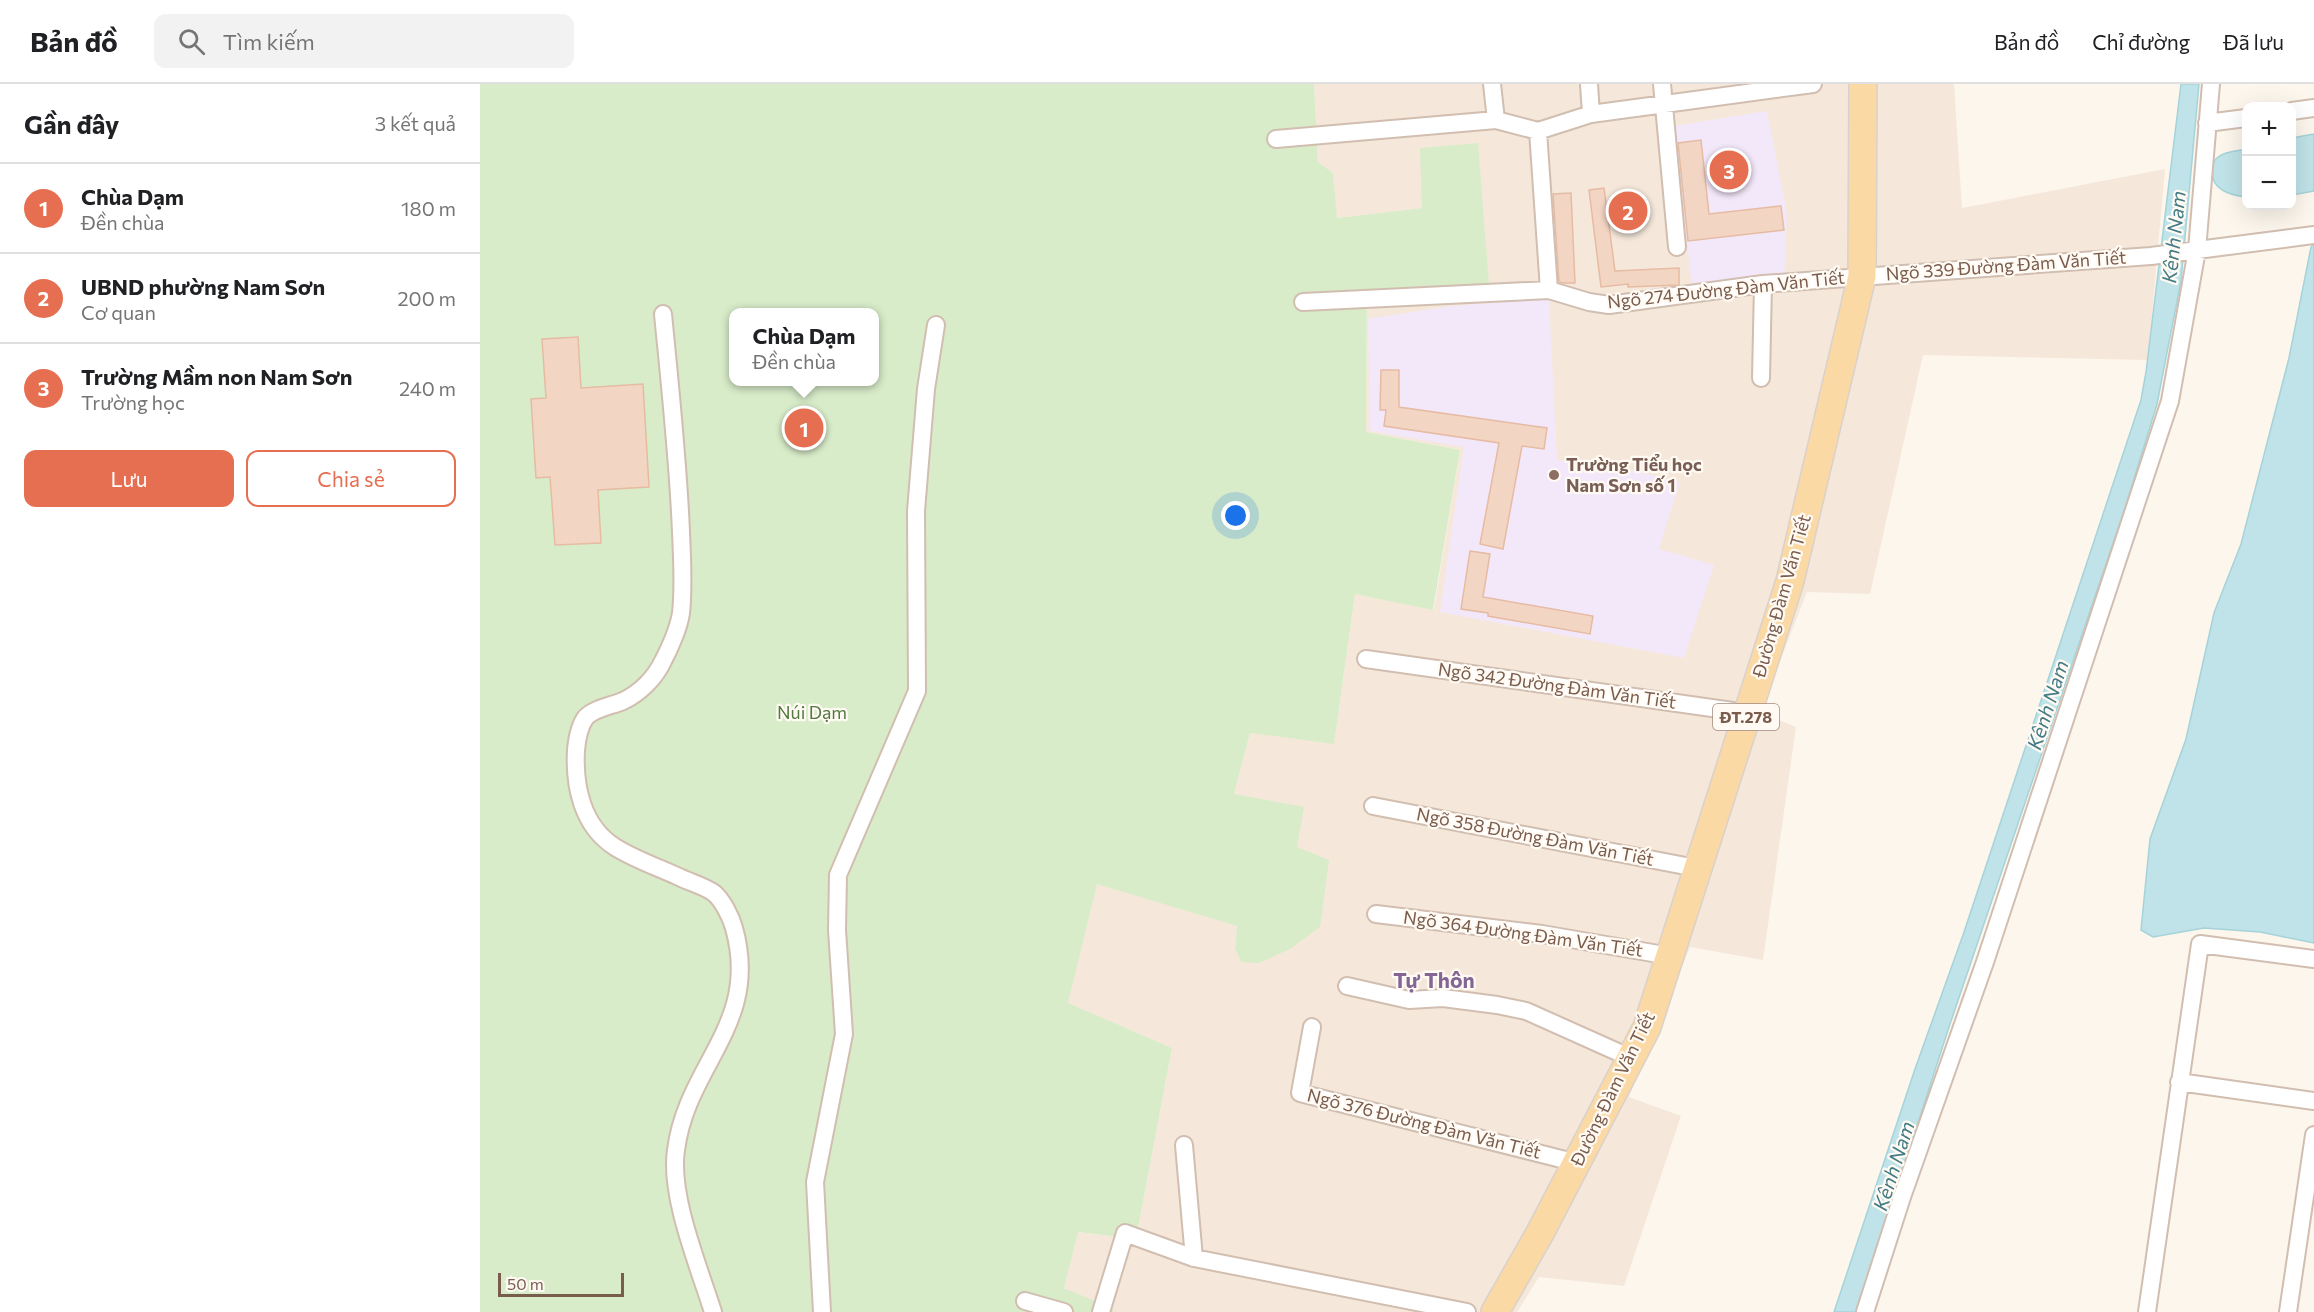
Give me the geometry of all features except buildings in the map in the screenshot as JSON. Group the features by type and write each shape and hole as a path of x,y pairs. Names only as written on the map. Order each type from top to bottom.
{"main road":[{"name":"Đường Đàm Văn Tiết","path":"1495,1312 1577,1163 1647,1027 1696,868 1790,581 1862,276 1863,84"}],"street":[{"path":"1492,84 1496,120"},
{"path":"1589,84 1591,114"},
{"path":"1662,84 1677,247"},
{"path":"1276,139 1496,120 1538,131 1591,114 1813,84"},
{"path":"1865,1312 1902,1197 1985,962 2161,431 2176,372 2197,250 2211,84"},
{"path":"2296,110 2314,108"},
{"path":"2207,123 2242,119"},
{"path":"1538,131 1549,290"},
{"name":"Ngõ 339 Đường Đàm Văn Tiết","path":"1862,276 2151,256 2314,235"},
{"name":"Ngõ 274 Đường Đàm Văn Tiết","path":"1303,302 1549,290 1589,302 1609,305 1763,284 1862,276"},
{"path":"1761,378 1763,284"},
{"path":"663,314 679,476 681,615 663,663 647,683 636,694 588,716 582,724 576,749 577,784 580,801 595,828 605,839 627,853 714,893 727,911 733,926 739,951 741,975 734,1011 688,1101 675,1152 679,1202 713,1312"},
{"path":"822,1312 815,1182 844,1034 837,930 838,875 917,691 916,511 926,389 936,325"},
{"name":"Ngõ 342 Đường Đàm Văn Tiết","path":"1366,659 1747,713"},
{"name":"Ngõ 358 Đường Đàm Văn Tiết","path":"1374,807 1696,868"},
{"name":"Ngõ 364 Đường Đàm Văn Tiết","path":"1376,914 1542,934 1670,956"},
{"path":"2147,1312 2200,944 2314,959"},
{"path":"1347,986 1409,1000 1443,998 1526,1011 1631,1058"},
{"name":"Ngõ 376 Đường Đàm Văn Tiết","path":"1312,1027 1300,1093 1577,1163"},
{"path":"2179,1082 2314,1101"},
{"path":"2288,1312 2314,1135"},
{"path":"1184,1145 1194,1258"},
{"path":"1101,1312 1125,1233 1194,1258 1467,1312"},
{"path":"1025,1301 1064,1312"}],"shaded area":[{"path":"1314,84 1954,84 1962,208 2165,169 2148,360 1923,355 1870,594 1807,592 1760,712 1796,727 1763,960 1690,947 1629,1097 1681,1116 1624,1286 1539,1277 1517,1312 1113,1312 1114,1310 1064,1288 1077,1232 1136,1239 1172,1048 1067,1003 1097,883 1237,926 1235,948 1297,847 1234,794 1250,733 1334,743 1355,594 1434,609 1460,450 1366,432 1367,293 1423,208 1336,218 1333,173 1318,162"},
{"path":"1767,111 1787,214 1784,285 1692,288 1674,126"},
{"name":"Trường Tiểu học Nam Sơn số 1","path":"1549,299 1557,460 1618,467 1680,482 1659,549 1714,565 1684,658 1440,612 1464,447 1370,431 1368,319 1451,306"}],"green space":[{"name":"Núi Dạm","path":"480,84 1314,84 1318,162 1333,173 1337,218 1422,208 1420,148 1478,143 1489,285 1367,293 1366,432 1460,450 1433,610 1355,594 1334,744 1250,733 1234,794 1304,807 1297,847 1329,860 1320,927 1290,949 1259,963 1241,962 1235,948 1237,926 1097,884 1068,1003 1172,1048 1136,1239 1078,1232 1064,1288 1114,1309 1113,1312 480,1312"}],"water":[{"name":"Kênh Nam","path":"2181,84 2199,84 2181,281 2157,404 2126,505 1948,1030 1857,1312 1834,1312 1915,1069 1963,935 2141,400"},
{"path":"2314,134 2314,191 2296,194 2296,156 2296,137"},
{"path":"2242,150 2242,196 2228,193 2218,187 2213,177 2214,161 2228,152"},
{"path":"2314,243 2314,943 2260,932 2204,928 2153,937 2141,930 2150,839 2186,739 2214,613 2241,544 2289,358 2311,247"}],"place":[{"name":"Trường Mầm non Nam Sơn","path":"1729,170"},
{"name":"UBND phường Nam Sơn","path":"1628,211"},
{"name":"Chùa Dạm","path":"804,428"},
{"name":"Trường Tiểu học Nam Sơn số 1","path":"1554,475"}],"district":[{"name":"Tự Thôn","path":"1434,981"}]}
